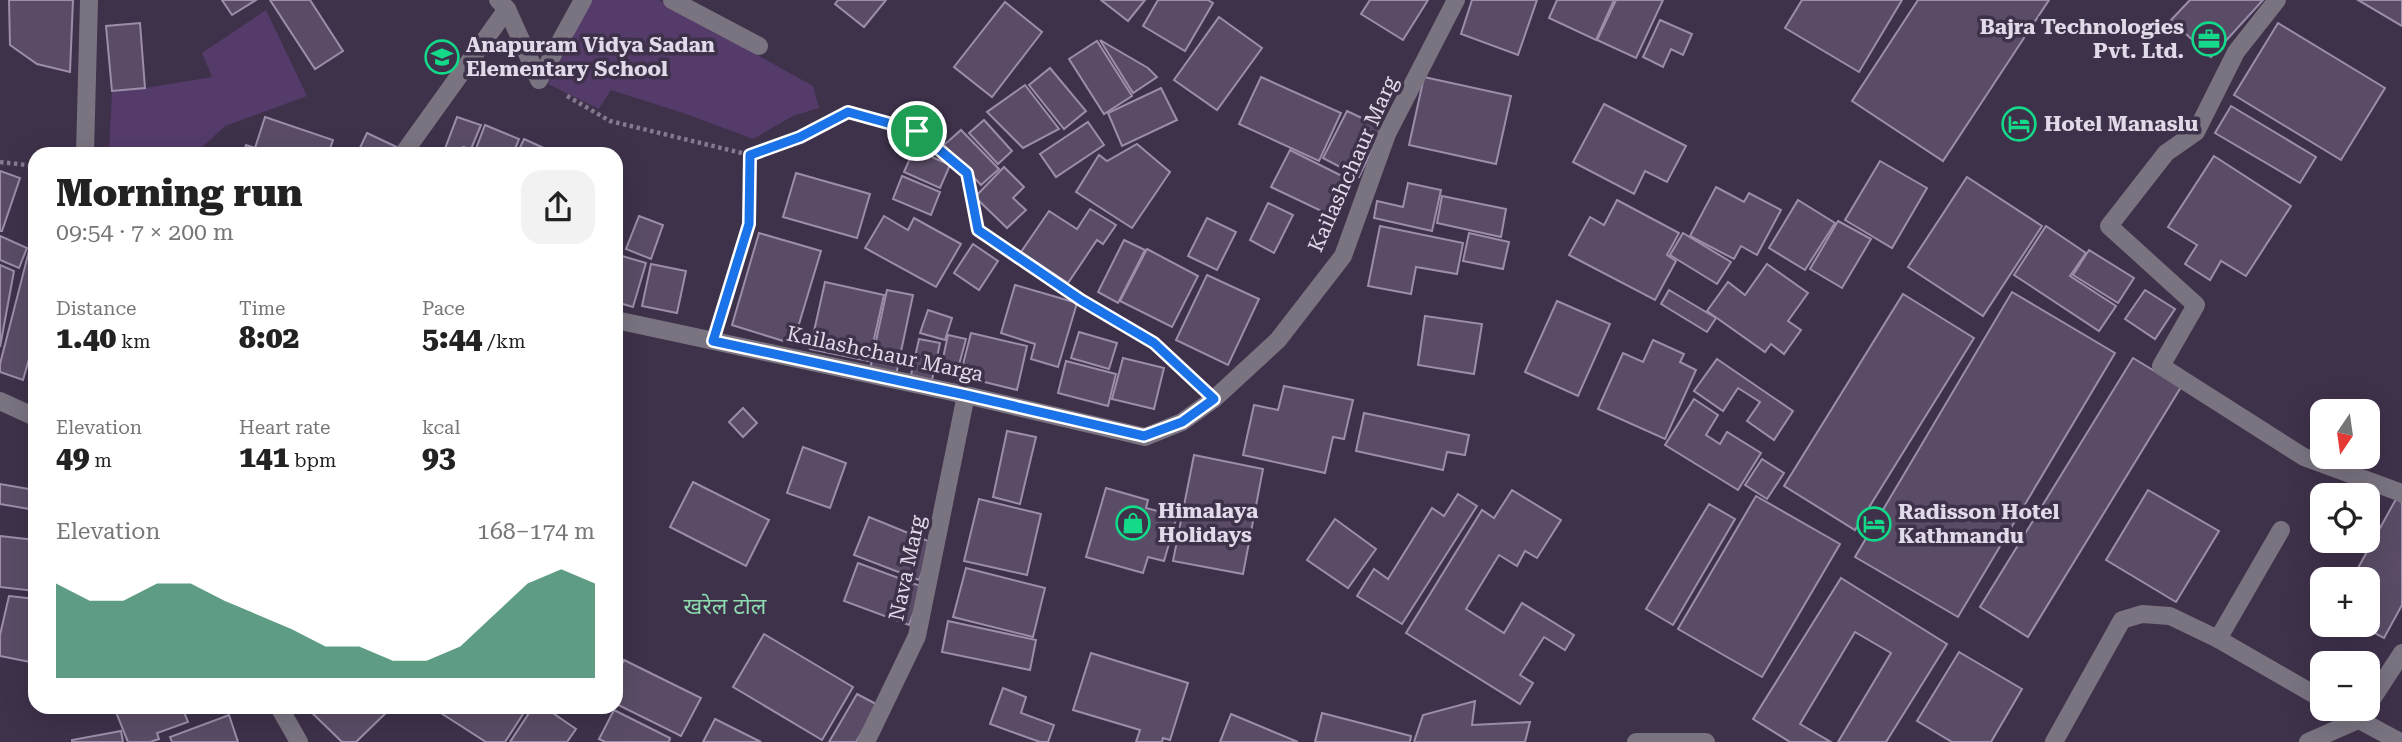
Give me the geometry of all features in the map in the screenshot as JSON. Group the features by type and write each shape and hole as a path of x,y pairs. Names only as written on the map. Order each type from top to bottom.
{"street":[{"path":"85,147 89,0"},
{"path":"539,80 583,0"},
{"path":"672,0 759,46"},
{"name":"Kailashchaur Marg","path":"1144,436 1182,422 1214,399 1278,340 1343,256 1387,134 1456,0"},
{"path":"2277,0 2236,52 2196,132 2166,153 2109,226 2196,305 2161,366 2304,457 2402,493"},
{"path":"503,5 539,80"},
{"path":"408,147 503,5"},
{"name":"Kailashchaur Marga","path":"623,322 1144,436"},
{"name":"Nava Marg","path":"866,742 916,636 966,395"},
{"path":"0,401 28,413"},
{"path":"2218,639 2281,530"},
{"path":"2054,742 2122,620 2143,614 2170,616 2218,639 2310,692"},
{"path":"2380,687 2402,653"},
{"path":"283,714 299,742"},
{"path":"2308,742 2346,721"},
{"path":"2376,721 2400,742"},
{"path":"1636,742 1706,742"}],"path":[{"path":"539,80 610,121 750,155 800,137 848,112 917,131 967,173 978,230 1081,300 1154,343 1214,399"},
{"path":"713,341 749,224 750,155"},
{"path":"0,162 28,165"}],"shaded area":[{"path":"592,0 659,0 813,86 819,108 793,116 753,139 611,90 599,109 548,84"},
{"path":"266,10 307,96 225,126 202,147 109,147 112,91 212,77 202,53"}],"building":[{"path":"9,0 73,0 70,72 37,64 10,45"},
{"path":"222,0 256,0 232,15"},
{"path":"270,0 310,0 343,51 315,69"},
{"path":"838,0 886,0 864,27 835,4"},
{"path":"1101,0 1145,0 1128,21"},
{"path":"1158,0 1208,0 1213,3 1185,51 1143,26"},
{"path":"1370,0 1428,0 1403,40 1361,14"},
{"path":"1472,0 1537,0 1518,55 1461,34"},
{"path":"1557,0 1614,0 1596,40 1549,18"},
{"path":"1616,0 1663,0 1636,58 1597,40"},
{"path":"1802,0 1902,0 1859,72 1785,28"},
{"path":"1918,0 2049,0 1943,161 1852,101"},
{"name":"Bajra Technologies Pvt. Ltd.","path":"2190,0 2263,0 2211,57 2171,20"},
{"path":"2358,0 2402,0 2402,26"},
{"path":"1005,2 1042,32 992,97 954,67"},
{"path":"1219,17 1262,48 1217,110 1174,80"},
{"path":"1660,20 1692,34 1683,55 1671,49 1663,67 1643,57"},
{"path":"140,23 145,88 112,91 106,26"},
{"path":"2278,23 2385,88 2341,160 2234,95"},
{"path":"1100,40 1148,68 1157,77 1133,93"},
{"path":"1097,41 1132,96 1104,114 1069,59"},
{"path":"1050,68 1086,111 1064,129 1029,85"},
{"path":"1261,77 1341,113 1319,161 1239,124"},
{"path":"1424,77 1511,96 1496,164 1409,145"},
{"path":"1025,85 1059,129 1023,148 987,112"},
{"path":"1161,88 1177,120 1122,146 1108,113"},
{"path":"1604,104 1686,146 1667,182 1645,171 1634,194 1573,162"},
{"path":"2231,106 2316,157 2300,183 2215,133"},
{"path":"1347,111 1383,128 1359,177 1323,158"},
{"path":"265,117 333,140 330,147 255,147"},
{"path":"457,117 481,125 472,147 446,147"},
{"path":"984,120 1012,151 998,164 969,133"},
{"path":"1088,122 1104,145 1056,177 1040,154"},
{"path":"485,125 519,139 516,147 477,147"},
{"path":"961,130 999,169 981,185 944,145"},
{"path":"367,133 397,147 360,147"},
{"path":"524,139 542,147 520,147"},
{"path":"1137,144 1170,172 1132,228 1076,192 1099,155 1107,161"},
{"path":"914,149 950,165 940,188 904,172"},
{"path":"1290,150 1354,182 1336,218 1271,187"},
{"path":"2214,156 2291,206 2246,276 2221,261 2210,280 2185,264 2197,245 2168,227"},
{"path":"1880,161 1927,188 1892,248 1845,220"},
{"path":"1004,167 1024,187 1013,198 1026,210 1007,228 975,197"},
{"path":"0,171 20,178 2,231 0,231"},
{"path":"796,173 870,194 857,238 783,217"},
{"path":"902,176 940,192 931,215 893,199"},
{"path":"1967,177 2042,226 1983,316 1908,267"},
{"path":"1408,183 1441,190 1432,231 1374,218 1377,201 1403,207"},
{"path":"1716,187 1744,202 1749,193 1781,210 1757,255 1741,246 1734,259 1690,236"},
{"path":"1442,196 1506,209 1501,237 1437,223"},
{"path":"1617,200 1679,233 1667,255 1676,261 1655,300 1569,255 1590,217 1604,225"},
{"path":"1798,200 1835,223 1805,270 1769,248"},
{"path":"1268,203 1293,215 1274,253 1250,240"},
{"path":"1090,209 1116,225 1103,244 1097,240 1068,283 1021,252 1049,211 1077,229"},
{"path":"639,216 663,225 651,259 626,249"},
{"path":"884,216 908,230 914,218 961,244 936,287 865,248"},
{"path":"1207,218 1236,232 1217,270 1188,256"},
{"path":"1838,221 1871,239 1842,288 1810,269"},
{"path":"1380,226 1463,243 1457,274 1416,267 1411,294 1368,286"},
{"path":"2046,226 2086,253 2070,276 2116,306 2099,331 2014,275"},
{"path":"759,233 821,251 793,344 732,325"},
{"path":"1469,233 1509,242 1503,269 1463,261"},
{"path":"1683,233 1731,262 1717,284 1670,255"},
{"path":"0,236 27,248 19,268 0,260"},
{"path":"1124,240 1145,250 1118,303 1098,292"},
{"path":"973,244 998,261 979,290 954,273"},
{"path":"1147,249 1198,276 1172,327 1120,301"},
{"path":"2089,250 2134,278 2118,303 2073,275"},
{"path":"28,255 28,362 23,380 0,372"},
{"path":"623,256 646,263 633,307 623,304"},
{"path":"651,264 686,271 677,313 642,306"},
{"path":"1767,264 1808,293 1788,321 1801,330 1784,354 1771,344 1765,352 1707,311 1728,282 1745,295"},
{"path":"0,265 14,271 0,347"},
{"path":"1207,275 1259,299 1228,365 1176,340"},
{"path":"825,282 884,295 869,361 810,349"},
{"path":"1015,285 1077,303 1058,367 1031,359 1035,344 1001,333"},
{"path":"887,290 913,295 896,375 870,369"},
{"path":"1669,290 1716,318 1707,332 1661,304"},
{"path":"2145,290 2175,309 2155,339 2125,319"},
{"path":"2012,292 2115,353 1958,617 1855,557"},
{"path":"1903,294 1974,338 1855,530 1784,486"},
{"path":"1557,301 1610,324 1578,396 1525,372"},
{"path":"928,310 952,318 945,340 920,333"},
{"path":"1425,316 1482,324 1474,374 1418,365"},
{"path":"1079,332 1117,343 1109,369 1071,358"},
{"path":"971,333 1027,346 1017,390 960,376"},
{"path":"948,335 966,339 956,376 940,372"},
{"path":"919,339 940,343 932,380 911,375"},
{"path":"1653,340 1684,354 1680,362 1696,370 1665,439 1598,409 1623,353 1643,362"},
{"path":"1123,358 1164,368 1154,409 1112,399"},
{"path":"2133,358 2181,387 2028,637 1980,607"},
{"path":"1717,359 1793,411 1774,440 1747,421 1760,402 1738,388 1723,411 1694,391"},
{"path":"1066,361 1116,374 1108,406 1058,393"},
{"path":"1284,386 1353,400 1344,439 1333,437 1325,473 1243,455 1254,405 1278,410"},
{"path":"1694,399 1718,415 1706,435 1720,444 1727,432 1761,453 1738,490 1665,445"},
{"path":"743,408 757,423 743,437 729,422"},
{"path":"1364,413 1469,435 1465,455 1447,452 1443,470 1356,451"},
{"path":"1007,431 1036,437 1020,504 993,497"},
{"path":"803,447 846,463 830,508 787,493"},
{"path":"1194,455 1263,469 1243,574 1173,561"},
{"path":"1762,459 1784,473 1767,499 1745,485"},
{"path":"693,482 769,520 746,566 670,527"},
{"path":"0,484 28,489 28,509 0,504"},
{"path":"1106,488 1148,500 1146,508 1177,516 1164,561 1148,557 1143,573 1086,557"},
{"path":"1512,490 1561,520 1537,558 1525,551 1517,566 1499,555 1466,609 1504,633 1522,603 1574,635 1565,650 1544,637 1520,675 1533,683 1520,704 1406,633 1482,510 1494,518"},
{"path":"2148,490 2219,531 2176,602 2106,560"},
{"path":"1458,494 1477,506 1402,624 1357,596 1374,569 1388,579 1432,508 1444,516"},
{"path":"1756,496 1840,544 1762,677 1678,629"},
{"path":"979,499 1041,514 1027,575 964,561"},
{"path":"2396,499 2402,502 2402,605 2384,638 2380,636 2380,567 2359,567 2366,553 2380,553 2380,528"},
{"path":"1709,504 1735,519 1673,625 1646,609"},
{"path":"869,517 933,543 919,580 854,555"},
{"path":"1335,519 1376,549 1348,588 1307,560"},
{"path":"0,536 28,539 28,590 0,587"},
{"path":"858,563 923,587 909,625 844,601"},
{"path":"966,568 1045,588 1033,637 953,617"},
{"path":"1841,578 1947,644 1886,742 1838,742 1891,653 1855,632 1800,724 1831,742 1790,742 1753,719"},
{"path":"9,596 28,598 28,662 0,656 0,635"},
{"path":"948,621 1036,640 1030,670 942,652"},
{"path":"764,634 853,687 822,740 733,687"},
{"path":"1959,652 2022,689 1991,742 1952,742 1917,721"},
{"path":"1091,653 1188,683 1170,740 1163,738 1162,742 1136,742 1140,730 1073,710"},
{"path":"624,660 701,698 681,736 623,707"},
{"path":"1003,688 1026,697 1021,713 1054,725 1048,742 1040,742 990,724"},
{"path":"857,694 878,705 856,742 829,742"},
{"path":"1475,701 1472,725 1530,722 1525,742 1414,742 1423,715"},
{"path":"1322,713 1411,736 1410,742 1315,742"},
{"path":"117,714 185,714 188,722 157,733 159,739 150,742 128,742"},
{"path":"313,714 385,714 356,742 342,742"},
{"path":"442,714 523,714 505,742 486,742"},
{"path":"528,714 554,714 576,729 567,742 510,742"},
{"path":"612,714 622,714 670,738 669,742 605,742 599,739"},
{"path":"1231,714 1298,742 1220,742"},
{"path":"229,715 238,742 172,742 170,737"},
{"path":"715,719 761,742 703,742"},
{"path":"121,731 123,742 72,742 72,740"}],"place":[{"name":"Bajra Technologies Pvt. Ltd.","path":"2209,39"},
{"name":"Anapuram Vidya Sadan Elementary School","path":"442,57"},
{"name":"Hotel Manaslu","path":"2019,124"},
{"name":"Himalaya Holidays","path":"1133,523"},
{"name":"Radisson Hotel Kathmandu","path":"1874,524"}],"district":[{"name":"खरेल टोल","path":"725,606"}],"route":[{"path":"848,112 917,131 967,173 978,230 1081,300 1154,343 1214,399 1182,422 1144,436 713,341 749,224 750,155 800,137 848,112"}]}
